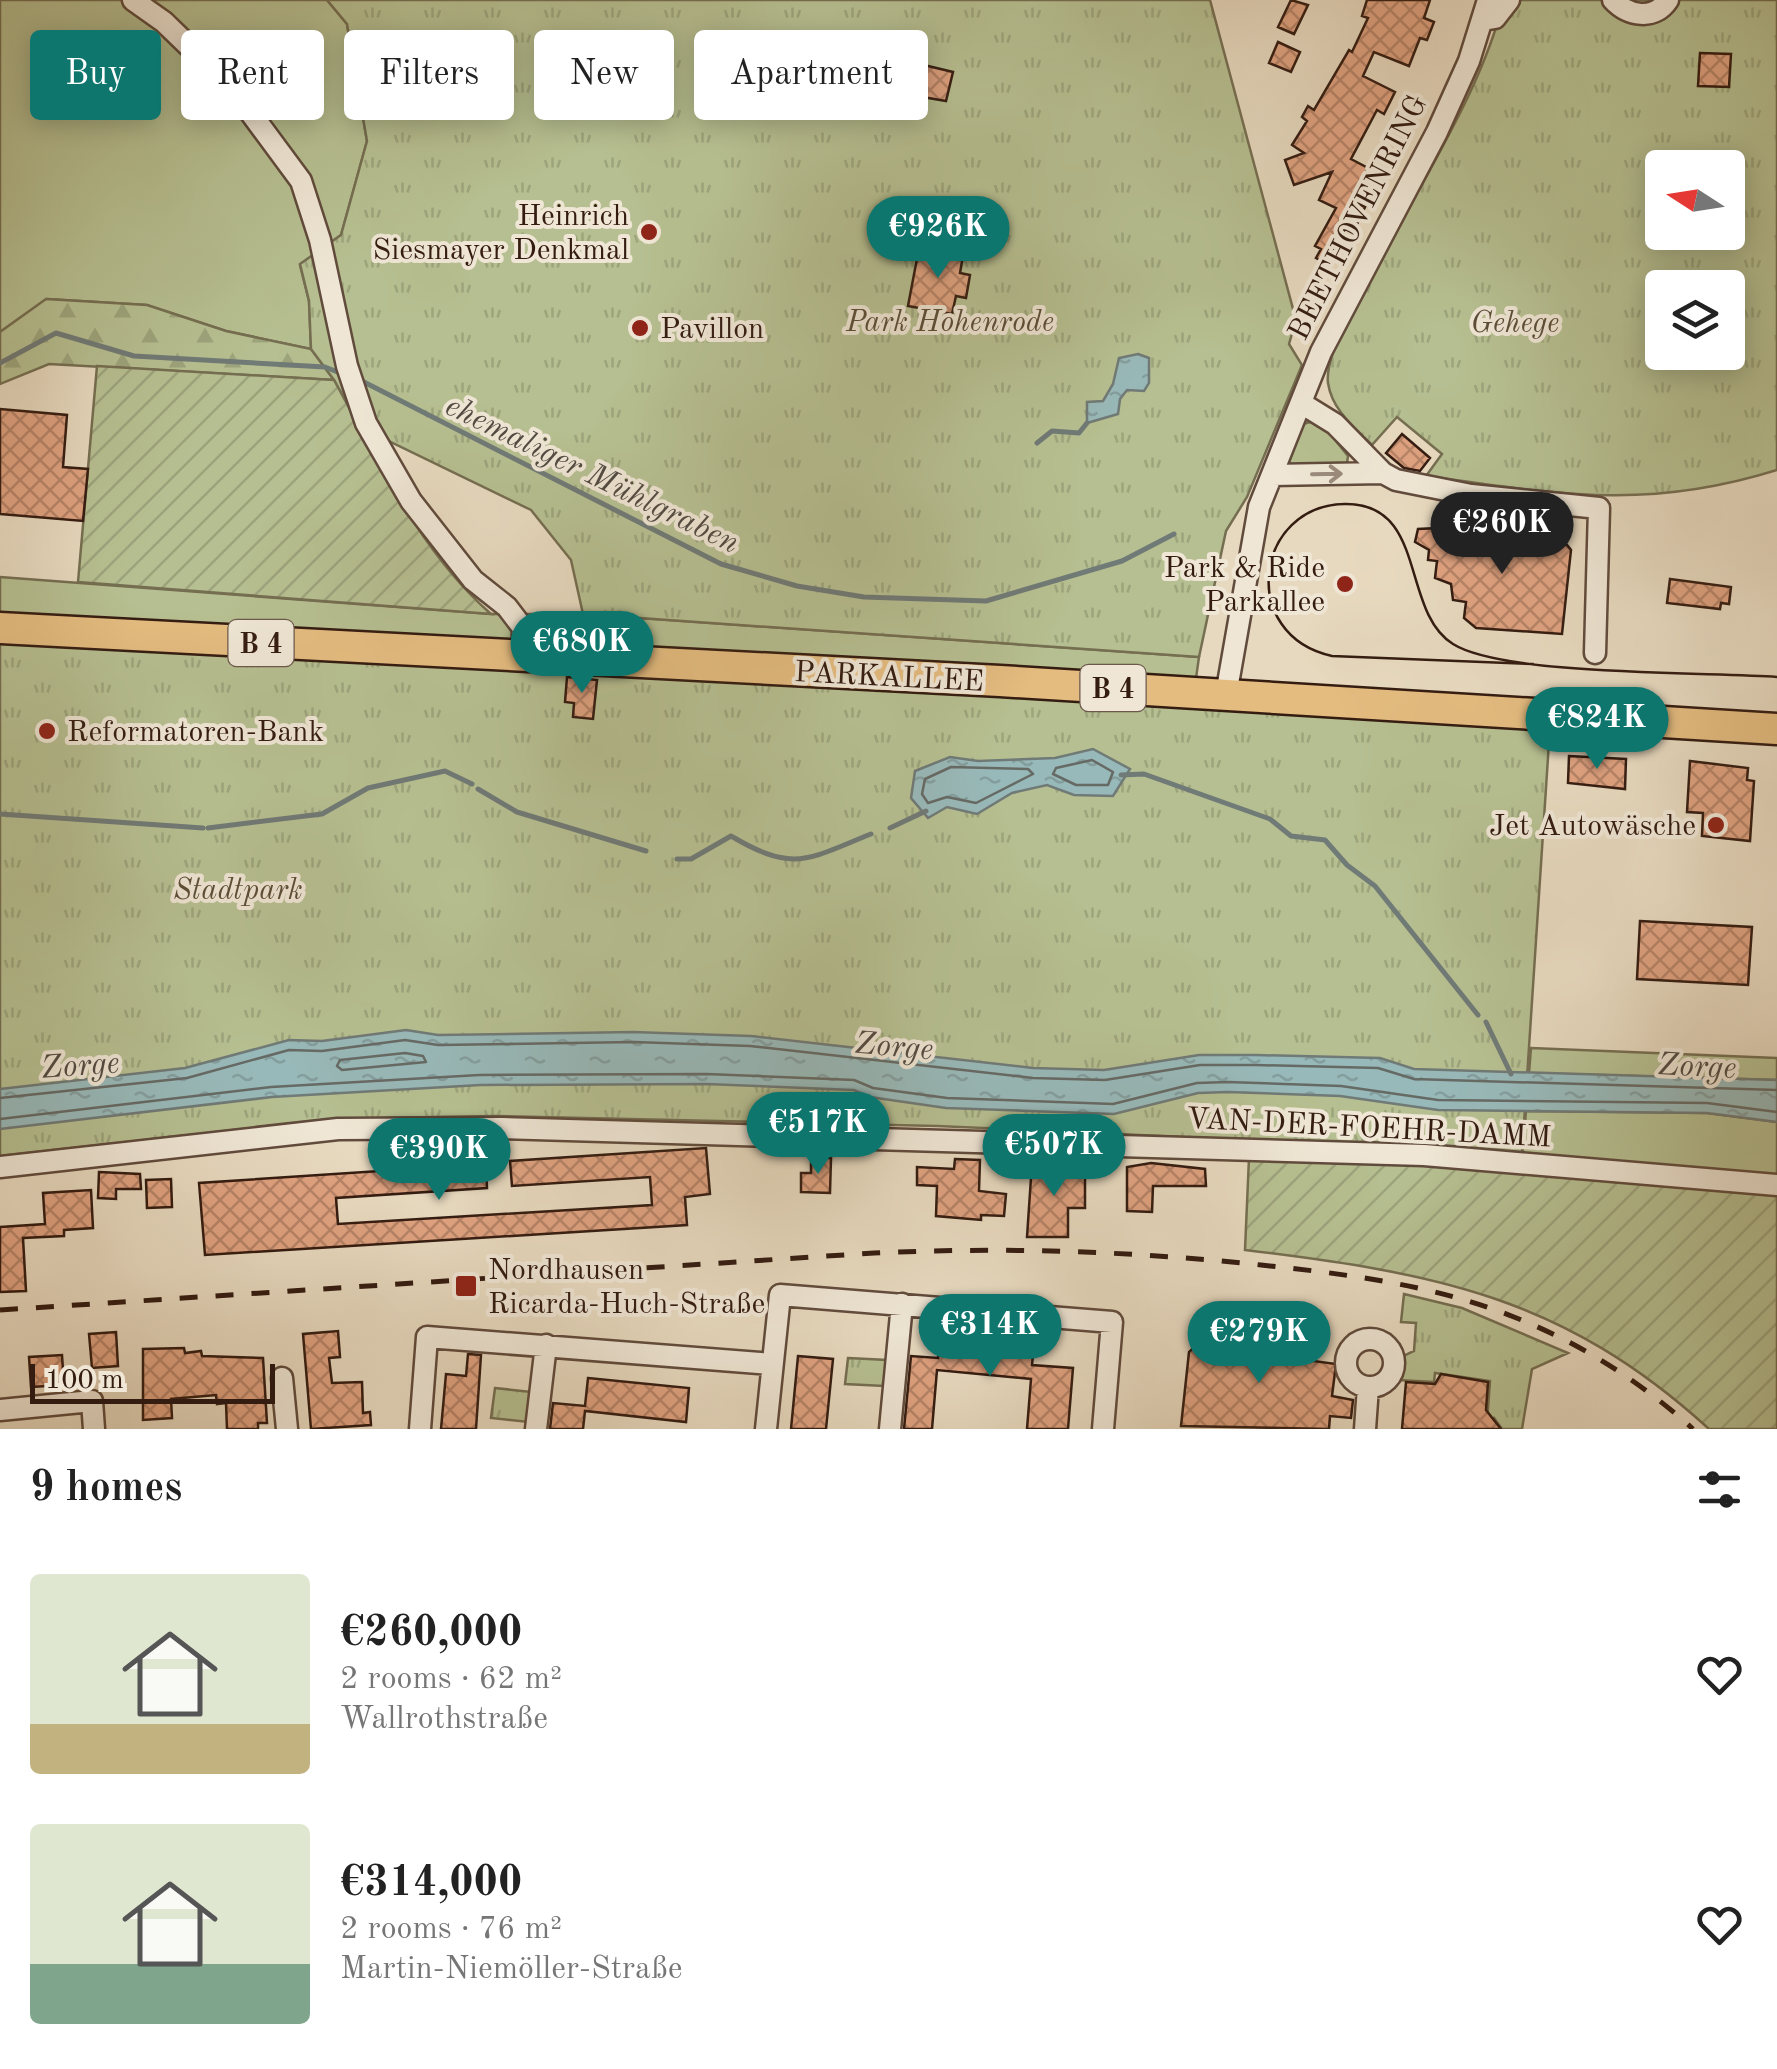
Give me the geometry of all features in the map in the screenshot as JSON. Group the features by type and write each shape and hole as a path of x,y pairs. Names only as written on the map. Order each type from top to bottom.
{"main road":[{"name":"PARKALLEE","path":"0,628 1777,729"}],"street":[{"path":"133,0 164,22 232,88 301,180 320,240 350,376 366,423 411,501 474,580 507,607 523,628 522,658"},
{"path":"1486,10 1495,18 1509,0"},
{"path":"1613,0 1631,14 1648,14 1668,0"},
{"name":"BEETHOVENRING","path":"1226,695 1254,533 1272,475 1350,289 1437,132 1486,10"},
{"path":"1301,403 1334,424 1383,473"},
{"path":"1272,475 1383,473 1471,495 1599,508 1595,654"},
{"name":"VAN-DER-FOEHR-DAMM","path":"0,1167 338,1129 501,1128 1424,1155 1777,1184"},
{"path":"766,1429 780,1295 1112,1322 1103,1429"},
{"path":"890,1429 902,1304"},
{"path":"420,1429 427,1337 772,1364"},
{"path":"536,1429 546,1345"},
{"path":"282,1378 287,1429"},
{"path":"1365,1429 1368,1387"},
{"path":"0,1410 92,1401 94,1429"}],"green space":[{"path":"0,0 327,0 348,30 344,30 344,120 363,120 367,141 341,235 300,265 309,301 311,349 226,331 147,305 47,299 0,332"},
{"name":"Park Hohenrode","path":"327,0 1210,0 1296,320 1289,344 1302,365 1247,497 1226,531 1199,657 583,614 571,560 531,510 360,427 311,349 309,301 300,264 341,235 367,141 363,120 514,120 514,30 348,30"},
{"name":"Gehege","path":"1504,0 1777,0 1777,470 1730,483 1643,495 1560,493 1473,483 1426,476 1442,454 1397,417 1372,445 1339,410 1328,383 1336,345 1463,108"},
{"path":"46,299 147,305 226,331 311,349 334,380 49,364 0,384 0,332"},
{"path":"97,366 334,380 422,534 466,590 491,614 78,582"},
{"path":"1310,422 1324,426 1348,456 1347,463 1288,466 1300,425"},
{"path":"0,577 491,614 583,614 1199,657 1192,707 0,635"},
{"name":"Stadtpark","path":"0,635 1550,727 1521,1169 1250,1140 937,1126 495,1116 331,1119 0,1156"},
{"path":"1531,1048 1777,1058 1777,1080 1529,1073"},
{"path":"1526,1111 1707,1113 1777,1122 1777,1192 1521,1169"},
{"path":"1249,1158 1384,1161 1777,1192 1777,1429 1709,1429 1655,1384 1602,1348 1494,1298 1377,1269 1245,1250"},
{"path":"1404,1294 1462,1308 1568,1353 1532,1369 1522,1429 1502,1429 1494,1418 1487,1422 1490,1381 1435,1373 1434,1382 1398,1380 1401,1357 1414,1351 1416,1323 1401,1322"},
{"path":"848,1358 887,1360 884,1386 845,1384"},
{"path":"495,1388 532,1392 528,1422 491,1418"}],"water":[{"path":"1138,354 1149,358 1149,383 1144,391 1127,390 1120,399 1118,414 1087,423 1087,402 1103,401 1113,384 1119,358"},
{"path":"1093,749 1130,769 1113,796 1074,795 1047,785 1012,793 977,814 947,807 928,818 911,798 915,771 950,757 978,761 1055,758"},
{"path":"406,1030 438,1035 633,1032 751,1036 1033,1068 1104,1070 1199,1055 1256,1055 1380,1058 1414,1069 1777,1080 1777,1122 1707,1113 1438,1110 1340,1096 1228,1092 1198,1093 1114,1114 946,1108 870,1097 854,1090 706,1084 480,1085 272,1097 0,1129 0,1089 185,1068 289,1040 322,1041"}],"building":[{"path":"1291,0 1308,5 1294,34 1278,27"},
{"path":"1367,0 1430,0 1424,18 1434,22 1427,40 1420,38 1409,66 1374,52 1363,76 1395,92 1384,114 1377,110 1351,159 1368,168 1350,200 1365,207 1353,233 1345,229 1326,263 1316,258 1321,249 1315,246 1336,208 1319,200 1332,172 1294,185 1285,160 1304,153 1292,145 1307,121 1302,117 1308,106 1314,110 1349,50 1352,52 1368,18 1362,16"},
{"path":"1278,42 1300,52 1291,72 1269,63"},
{"path":"1700,53 1731,54 1729,87 1698,86"},
{"path":"928,66 953,72 946,101 928,98"},
{"path":"919,248 963,256 960,273 970,275 966,298 956,296 952,314 908,306"},
{"path":"0,409 67,415 63,467 88,469 83,521 0,514"},
{"path":"1402,434 1430,458 1420,471 1404,468 1386,453"},
{"path":"1438,524 1529,534 1529,539 1567,545 1571,550 1562,634 1476,628 1464,618 1466,602 1453,600 1451,584 1435,578 1437,561 1428,560 1429,550 1415,542 1418,529 1438,528"},
{"path":"1670,579 1731,587 1729,604 1721,603 1720,609 1667,603"},
{"path":"567,677 597,680 593,719 573,717 574,703 565,702"},
{"path":"1569,756 1626,759 1625,789 1568,783"},
{"path":"1690,761 1748,768 1747,780 1754,781 1750,841 1702,836 1703,813 1687,812"},
{"path":"1640,921 1752,927 1748,985 1637,979"},
{"path":"706,1148 710,1194 685,1197 687,1225 205,1255 199,1183 486,1164 487,1188 336,1198 338,1224 652,1205 650,1177 512,1186 510,1161"},
{"path":"811,1158 831,1158 830,1193 801,1192 801,1173 811,1173"},
{"path":"955,1159 980,1160 979,1191 1006,1194 1004,1216 981,1215 981,1220 936,1216 937,1186 917,1185 917,1167 954,1169"},
{"path":"1032,1163 1085,1168 1085,1208 1068,1208 1068,1237 1027,1237"},
{"path":"1151,1163 1205,1169 1206,1186 1153,1186 1152,1212 1127,1211 1127,1167"},
{"path":"99,1172 140,1174 141,1189 116,1189 116,1199 98,1198"},
{"path":"171,1179 172,1207 147,1208 146,1180"},
{"path":"91,1190 93,1228 64,1230 64,1236 23,1238 26,1291 0,1292 0,1227 45,1224 43,1193"},
{"path":"338,1331 340,1357 329,1358 332,1383 362,1382 363,1413 370,1412 371,1425 311,1429 303,1334"},
{"path":"116,1332 118,1366 92,1368 89,1334"},
{"path":"1209,1333 1307,1343 1306,1360 1336,1364 1332,1396 1353,1400 1351,1418 1330,1416 1329,1429 1181,1426 1189,1352"},
{"path":"941,1335 1034,1344 1032,1365 1073,1368 1068,1429 1027,1429 1031,1379 937,1370 932,1429 904,1429 911,1356 938,1358"},
{"path":"184,1348 185,1353 201,1351 202,1356 263,1358 267,1423 258,1423 258,1429 227,1429 226,1403 217,1404 216,1395 171,1399 172,1418 143,1420 143,1349"},
{"path":"468,1354 481,1355 476,1429 441,1429 446,1374 466,1376"},
{"path":"62,1355 64,1385 31,1387 29,1357"},
{"path":"798,1356 833,1359 826,1429 791,1429"},
{"path":"1441,1374 1488,1382 1486,1410 1501,1429 1402,1429 1406,1382 1435,1384"},
{"path":"588,1378 689,1388 686,1422 585,1411 583,1429 550,1429 553,1403 585,1406"}],"waterway":[{"name":"ehemaliger Mühlgraben","path":"0,363 56,333 134,356 325,367 345,375"},
{"name":"ehemaliger Mühlgraben","path":"360,380 721,564 797,586 864,597 986,601 1122,561 1174,534"},
{"path":"1037,443 1052,431 1079,433 1087,423"},
{"path":"208,828 322,814 368,788 445,771 472,784"},
{"path":"1121,775 1144,774 1270,819 1291,836 1325,840 1347,865 1375,886 1478,1015"},
{"path":"478,789 517,812 646,851"},
{"path":"890,828 926,811"},
{"path":"0,814 203,828"},
{"path":"677,859 691,859 731,836 770,855 800,859 871,834"},
{"path":"1486,1022 1511,1074"}],"tram line":[{"path":"1533,664 1332,656 1302,643 1281,624 1271,599 1269,572 1276,547 1292,525 1315,510 1345,504 1371,508 1389,521 1402,539 1425,608 1453,644 1515,662 1559,667 1777,677"}],"railway":[{"path":"0,1310 874,1253 1019,1250 1164,1256 1358,1277 1484,1306 1586,1351 1652,1395 1693,1429"}],"place":[{"name":"Heinrich Siesmayer Denkmal","path":"649,232"},
{"name":"Pavillon","path":"640,328"},
{"name":"Park & Ride Parkallee","path":"1345,584"},
{"name":"Reformatoren-Bank","path":"47,731"},
{"name":"Jet Autowäsche","path":"1716,825"},
{"name":"Nordhausen Ricarda-Huch-Straße","path":"466,1286"}],"water label":[{"name":"Zorge","path":"894,1045"},
{"name":"Zorge","path":"80,1064"},
{"name":"Zorge","path":"1697,1065"}]}
